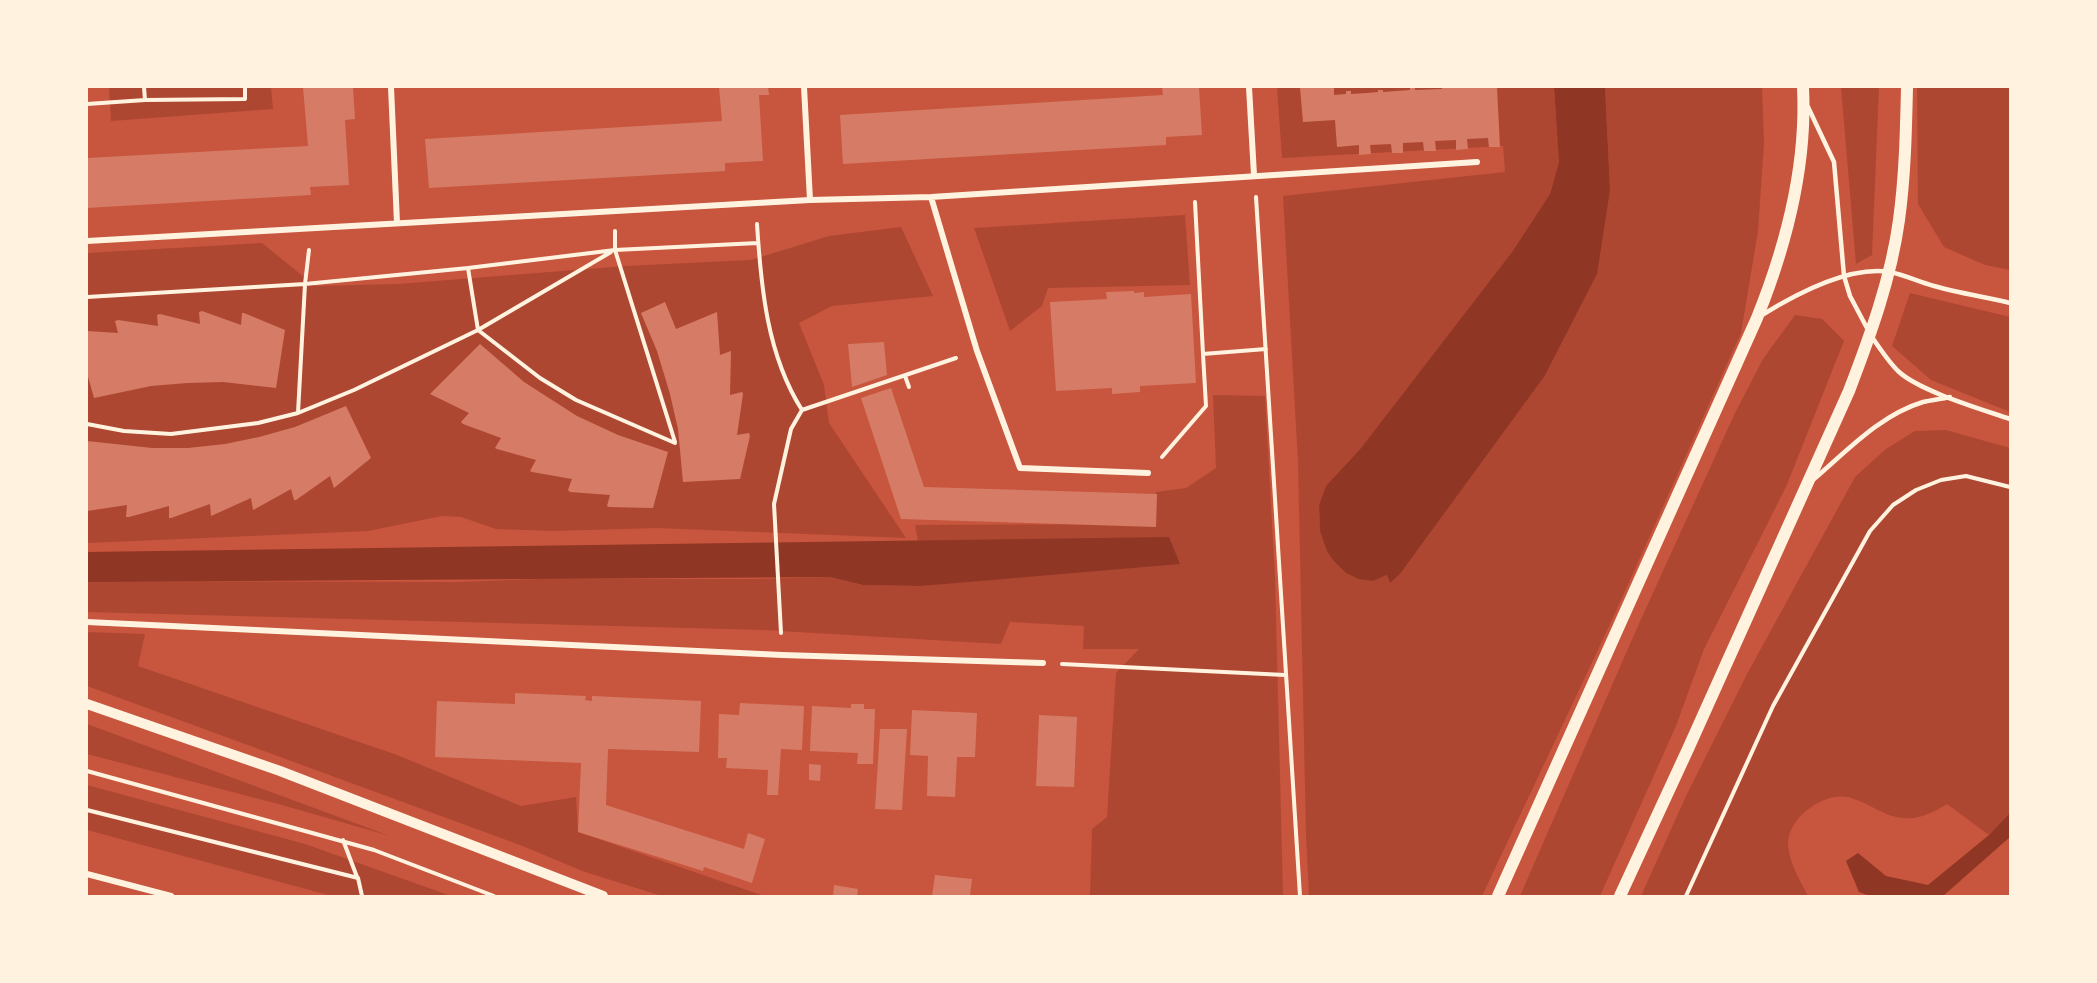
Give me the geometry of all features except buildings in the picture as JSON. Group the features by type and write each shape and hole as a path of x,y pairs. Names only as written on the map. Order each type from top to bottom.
{"main road":[{"path":"1620,896 1849,391 1871,334 1899,221 1905,159 1907,87"},
{"path":"1498,896 1772,282 1794,191 1801,145 1803,93"}],"street":[{"path":"391,87 397,223"},
{"path":"804,87 810,200"},
{"path":"1249,87 1254,175"},
{"path":"87,241 810,200 931,197 1477,162"},
{"path":"931,197 977,351 1020,468 1148,473"},
{"path":"87,622 782,655 1043,663"},
{"path":"87,704 280,771 603,896"},
{"path":"87,874 171,896"}],"lane":[{"path":"1803,93 1834,162 1844,276 1857,313 1883,353 1899,372 1918,384 2010,419"},
{"path":"1757,318 1783,302 1821,284 1844,276 1888,272 1935,286 2010,303"},
{"path":"1805,487 1878,424 1922,402 1950,397"}],"path":[{"path":"144,87 145,100"},
{"path":"87,104 145,100 245,99 245,87"},
{"path":"1254,175 1300,896"},
{"path":"1148,473 1206,406 1194,180"},
{"path":"755,203 764,303 783,375 791,394 802,410"},
{"path":"468,268 478,330 540,378 576,400 675,443 615,250 614,211"},
{"path":"298,413 305,284 312,228"},
{"path":"87,297 305,284 468,268 615,250 758,243"},
{"path":"87,424 124,431 171,434 258,423 298,413 354,390 478,330 615,250"},
{"path":"1203,354 1266,349"},
{"path":"782,655 774,504 791,429 802,410 977,351"},
{"path":"905,376 909,387"},
{"path":"1686,896 1773,706 1870,531 1893,505 1916,490 1941,480 1966,476 2010,487"},
{"path":"1043,663 1285,675"},
{"path":"87,771 343,840 494,896"},
{"path":"87,810 358,878"},
{"path":"343,840 358,878 362,896"}],"shaded area":[{"path":"109,87 271,87 273,109 111,121"},
{"path":"1277,87 1554,87 1559,162 1550,194 1512,252 1361,448 1326,486 1319,505 1320,531 1373,581 1387,575 1390,582 1400,574 1544,377 1610,190 1605,87 1762,87 1764,143 1758,231 1741,333 1612,620 1482,896 1309,896 1298,462 1283,196 1505,172 1503,146 1282,158"},
{"path":"1554,87 1605,87 1610,190 1597,274 1544,377 1400,574 1390,583 1387,575 1373,581 1359,579 1346,573 1327,551 1320,531 1319,505 1326,486 1361,448 1512,252 1550,194 1559,162"},
{"path":"1841,87 1879,87 1872,255 1856,264"},
{"path":"1917,87 2010,87 2010,270 1985,265 1944,247 1918,204"},
{"path":"1185,215 1190,285 1048,288 1042,306 1010,331 974,228"},
{"path":"901,227 933,296 832,306 799,323 824,385 829,423 906,538 657,528 554,531 496,529 461,517 442,516 368,531 87,543 87,253 262,243 315,286 398,284 625,266 751,260 829,236"},
{"path":"1910,293 2010,317 2010,412 1931,380 1892,346"},
{"path":"1795,315 1822,319 1844,341 1786,487 1704,649 1676,726 1600,896 1520,896 1637,628 1735,413 1763,359"},
{"path":"1213,395 1265,396 1275,577 1283,896 1090,896 1092,829 1107,817 1116,673 1139,649 1083,649 1084,626 1010,622 1001,644 764,630 87,612 87,581 458,582 538,579 830,577 863,585 921,586 1148,564 918,541 915,525 1152,524 1156,492 1186,488 1216,468"},
{"path":"1946,430 2010,448 2010,813 1989,835 1947,804 1921,817 1903,818 1890,815 1851,798 1831,798 1820,802 1801,815 1790,834 1788,844 1790,858 1808,896 1641,896 1686,796 1747,674 1855,477 1886,449 1915,431"},
{"path":"1169,537 1180,564 921,586 863,585 830,577 87,582 87,552"},
{"path":"87,632 145,634 138,666 397,755 521,806 576,797 578,832 764,896 662,896 585,872 520,845 87,686"},
{"path":"87,724 390,836 87,754"},
{"path":"87,785 305,844 451,896 332,896 87,830"},
{"path":"2010,813 2010,837 1943,896 1870,896 1859,892 1846,861 1858,853 1886,876 1928,885 1989,835"}]}
